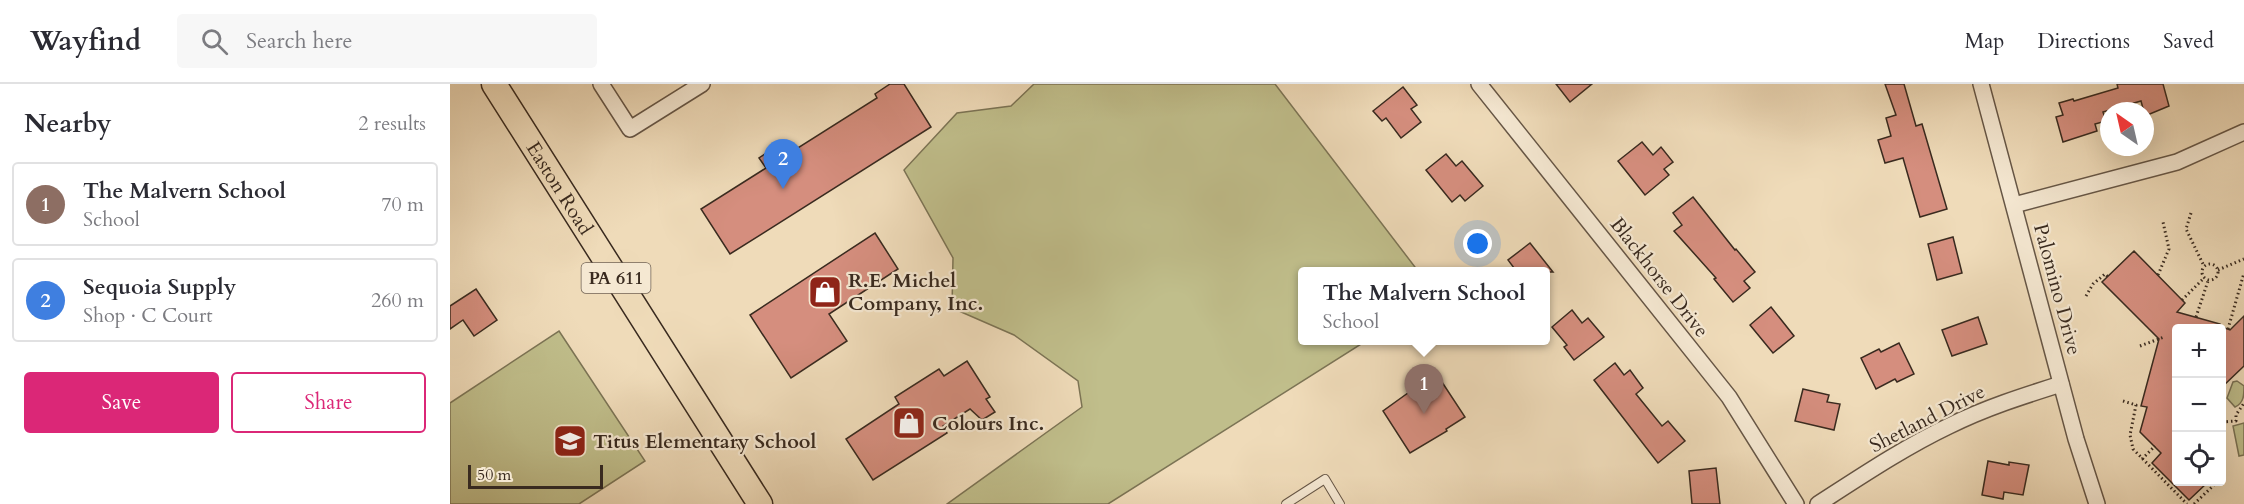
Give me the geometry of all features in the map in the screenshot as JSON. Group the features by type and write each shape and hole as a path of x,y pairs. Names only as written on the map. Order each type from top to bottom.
{"highway":[{"name":"Easton Road","path":"494,84 760,504"}],"street":[{"path":"601,84 630,129 702,84"},
{"name":"Blackhorse Drive","path":"1479,84 1729,397 1796,504"},
{"name":"Palomino Drive","path":"1981,84 2076,439 2097,504"},
{"path":"2014,205 2177,162 2244,132"},
{"name":"Shetland Drive","path":"1818,504 1890,459 1949,426 1991,408 2061,384"}],"lane":[{"path":"1286,504 1325,479 1340,504"}],"path":[{"path":"2192,213 2186,229 2204,266 2202,271 2206,279 2196,317"},
{"path":"2158,275 2169,249 2163,222"},
{"path":"2218,270 2244,259"},
{"path":"2204,266 2212,264 2218,270"},
{"path":"2182,300 2206,279 2217,277 2218,270"},
{"path":"2229,329 2244,273"},
{"path":"2086,296 2093,284 2105,274 2108,277"},
{"path":"2140,346 2164,337"},
{"path":"2123,401 2136,405 2130,435 2133,449 2187,504"},
{"path":"2226,422 2236,421 2236,415 2244,403"},
{"path":"2142,459 2155,446"},
{"path":"2194,504 2213,486"}],"shaded area":[{"path":"1034,84 1275,84 1415,267 1298,267 1298,345 1360,345 1108,504 947,504 1082,407 1078,381 1014,335 952,308 953,258 904,170 957,113 1011,106"},
{"path":"559,331 645,461 579,504 450,504 450,403"},
{"path":"2237,381 2244,386 2244,393 2242,401 2235,407 2227,398 2233,382"},
{"path":"2244,423 2244,455 2239,456 2233,426"}],"building":[{"path":"890,84 904,84 931,127 730,254 701,209 766,168 759,158 783,142 790,153 877,98 875,94"},
{"path":"1556,84 1592,84 1570,102"},
{"path":"1885,84 1904,84 1916,126 1922,124 1947,209 1920,217 1903,158 1885,163 1878,140 1891,136 1886,118 1896,115"},
{"path":"2117,84 2163,84 2169,106 2154,112 2154,102 2100,102 2100,123 2095,124 2097,131 2063,142 2056,117 2063,115 2059,103 2118,88"},
{"path":"1403,87 1417,105 1411,109 1421,122 1401,138 1386,118 1382,121 1373,111"},
{"path":"1642,142 1653,155 1661,147 1673,162 1664,169 1669,175 1645,195 1618,161"},
{"path":"1446,154 1456,166 1462,161 1483,186 1465,201 1460,195 1452,202 1426,170"},
{"path":"1693,197 1755,272 1744,281 1750,288 1733,302 1714,279 1716,278 1674,231 1682,225 1673,213"},
{"name":"R.E. Michel Company, Inc.","path":"875,233 898,269 829,314 847,341 791,378 750,315"},
{"path":"1953,237 1962,273 1937,280 1928,244"},
{"path":"1530,243 1549,267 1513,267 1508,260"},
{"path":"2134,251 2185,303 2177,312 2220,324 2172,324 2172,483 2152,463 2161,453 2140,432 2147,407 2141,406 2159,339 2102,282"},
{"path":"476,289 497,320 474,336 463,320 450,329 450,306"},
{"path":"1771,307 1794,336 1773,353 1750,325"},
{"path":"1572,310 1582,323 1588,318 1604,337 1574,360 1564,347 1567,345 1552,327"},
{"path":"2244,316 2244,366 2226,383 2226,328 2230,330"},
{"path":"1978,317 1987,344 1952,356 1942,330"},
{"path":"1899,343 1914,374 1897,382 1895,379 1876,389 1861,358"},
{"name":"Colours Inc.","path":"967,361 990,397 986,399 995,412 982,420 970,409 943,426 947,433 873,480 846,439 899,404 895,397 939,369 944,376"},
{"path":"1615,363 1624,375 1630,370 1643,388 1636,394 1662,426 1668,421 1685,441 1658,463 1594,380"},
{"path":"1438,376 1465,417 1446,429 1447,431 1410,453 1383,411 1419,385 1420,387"},
{"path":"1803,389 1829,395 1827,402 1840,404 1834,430 1795,421"},
{"path":"1988,461 2009,465 2009,462 2029,465 2023,495 2004,492 2003,499 1982,495"},
{"path":"1716,468 1720,504 1692,504 1689,471"},
{"path":"2175,486 2204,486 2189,500"}],"place":[{"name":"Sequoia Supply","path":"783,189"},
{"name":"R.E. Michel Company, Inc.","path":"825,292"},
{"name":"The Malvern School","path":"1424,414"},
{"name":"Colours Inc.","path":"909,423"},
{"name":"Titus Elementary School","path":"570,441"}]}
